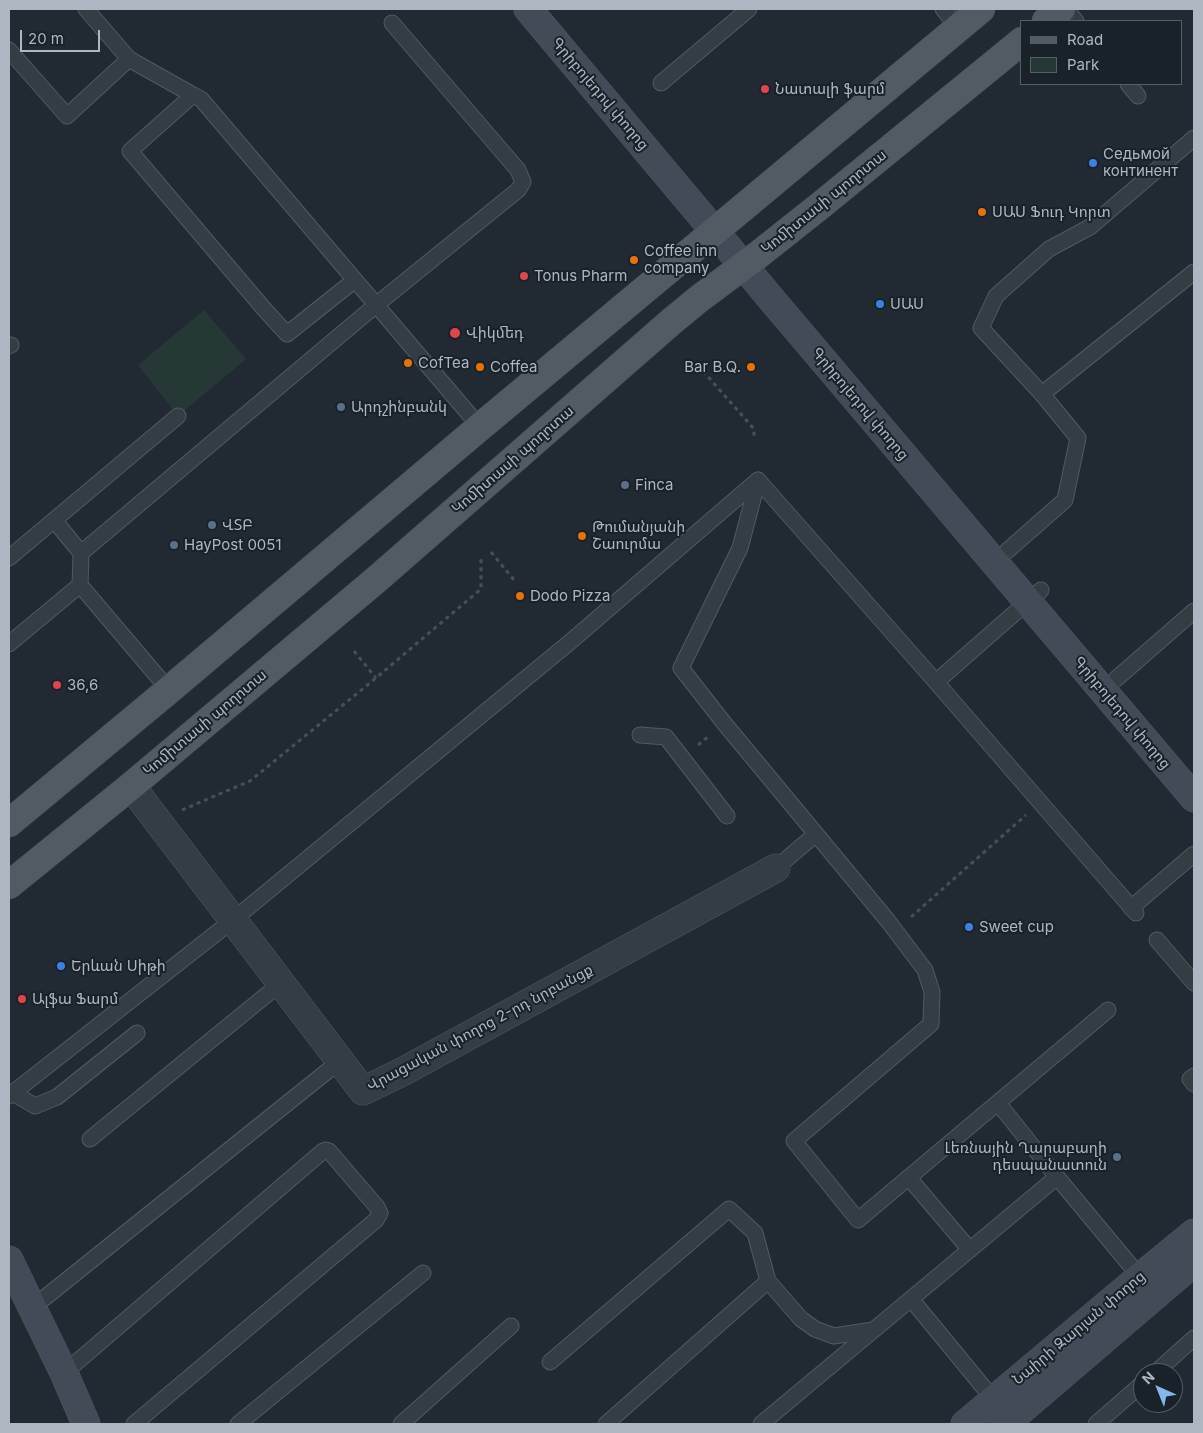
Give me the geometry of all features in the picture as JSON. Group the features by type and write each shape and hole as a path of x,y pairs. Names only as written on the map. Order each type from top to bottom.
{"main road":[{"path":"9,823 480,426 722,225 951,18 981,9"},
{"path":"1047,20 1061,9"},
{"name":"Կոմիտասի պողոտա","path":"9,885 131,786 377,579 672,321 751,260 1020,43"}],"street":[{"name":"Գրիբոյեդով փողոց","path":"528,9 722,225"},
{"name":"Գրիբոյեդով փողոց","path":"550,9 722,225 1035,596 1194,798"},
{"name":"Գրիբոյեդով փողոց","path":"751,260 1007,551 1035,596 1116,679 1194,771"},
{"name":"Վրացական փողոց 2-րդ նրբանցք","path":"131,786 363,1092 413,1067 776,868"},
{"name":"Նաիրի Զարյան փողոց","path":"965,1424 1194,1233"},
{"path":"9,1260 86,1424"},
{"name":"Նաիրի Զարյան փողոց","path":"1005,1424 1194,1262"}],"lane":[{"path":"86,9 130,59 192,96 201,99 480,426"},
{"path":"661,83 749,9"},
{"path":"1066,9 1075,20"},
{"path":"81,553 376,305 518,190 523,182 518,170 392,23"},
{"path":"9,50 67,116 130,59"},
{"path":"1129,85 1138,96"},
{"path":"192,96 130,151 265,310 287,334 355,280"},
{"path":"1007,551 1065,500 1078,438 1042,394 981,328 996,296 1049,249 1090,227 1179,145 1194,138"},
{"path":"1042,394 1194,272"},
{"path":"9,558 178,416"},
{"path":"758,480 1133,910 1194,854"},
{"path":"758,480 740,548 681,668 896,931 925,970 932,992 931,1024 794,1142 858,1220 1108,1010"},
{"path":"137,1033 57,1097 35,1106 11,1094 233,920 570,642 758,480"},
{"path":"54,520 81,553 80,585 169,690"},
{"path":"9,644 80,585"},
{"path":"936,682 1035,596"},
{"path":"1116,679 1194,611"},
{"path":"640,735 666,737 727,816"},
{"path":"776,868 816,834"},
{"path":"1157,940 1194,983"},
{"path":"90,1139 281,984"},
{"path":"32,1308 340,1061"},
{"path":"1194,1076 1190,1079 1194,1084"},
{"path":"998,1103 1140,1277"},
{"path":"64,1374 323,1151 329,1151 377,1207 380,1214 376,1220 134,1424"},
{"path":"761,1424 1057,1177"},
{"path":"909,1178 970,1250"},
{"path":"550,1362 729,1209 755,1233 768,1281 802,1319 815,1329 834,1336 872,1330"},
{"path":"238,1424 423,1273"},
{"path":"606,1424 768,1281"},
{"path":"912,1299 994,1400"},
{"path":"401,1424 512,1326"},
{"path":"1166,1363 1194,1338"},
{"path":"1096,1424 1133,1392"}],"path":[{"path":"703,371 754,429 754,436"},
{"path":"490,552 514,580"},
{"path":"179,811 250,781 376,678 481,589 481,559"},
{"path":"354,651 376,678"},
{"path":"683,758 724,722"},
{"path":"896,931 1040,802"}],"green space":[{"path":"204,310 246,359 178,416 138,365"}],"place":[{"name":"Նատալի ֆարմ","path":"765,89"},
{"name":"Седьмой континент","path":"1093,163"},
{"name":"ՍԱՍ Ֆուդ Կորտ","path":"982,212"},
{"name":"Coffee inn company","path":"634,260"},
{"name":"Tonus Pharm","path":"524,276"},
{"name":"ՍԱՍ","path":"880,304"},
{"name":"Վիկմեդ","path":"455,333"},
{"name":"CofTea","path":"408,363"},
{"name":"Coffea","path":"480,367"},
{"name":"Bar B.Q.","path":"751,367"},
{"name":"Արդշինբանկ","path":"341,407"},
{"name":"Finca","path":"625,485"},
{"name":"ՎՏԲ","path":"212,525"},
{"name":"Թումանյանի Շաուրմա","path":"582,536"},
{"name":"HayPost 0051","path":"174,545"},
{"name":"Dodo Pizza","path":"520,596"},
{"name":"36,6","path":"57,685"},
{"name":"Sweet cup","path":"969,927"},
{"name":"Երևան Սիթի","path":"61,966"},
{"name":"Ալֆա Ֆարմ","path":"22,999"},
{"name":"Լեռնային Ղարաբաղի դեսպանատուն","path":"1117,1157"}]}
